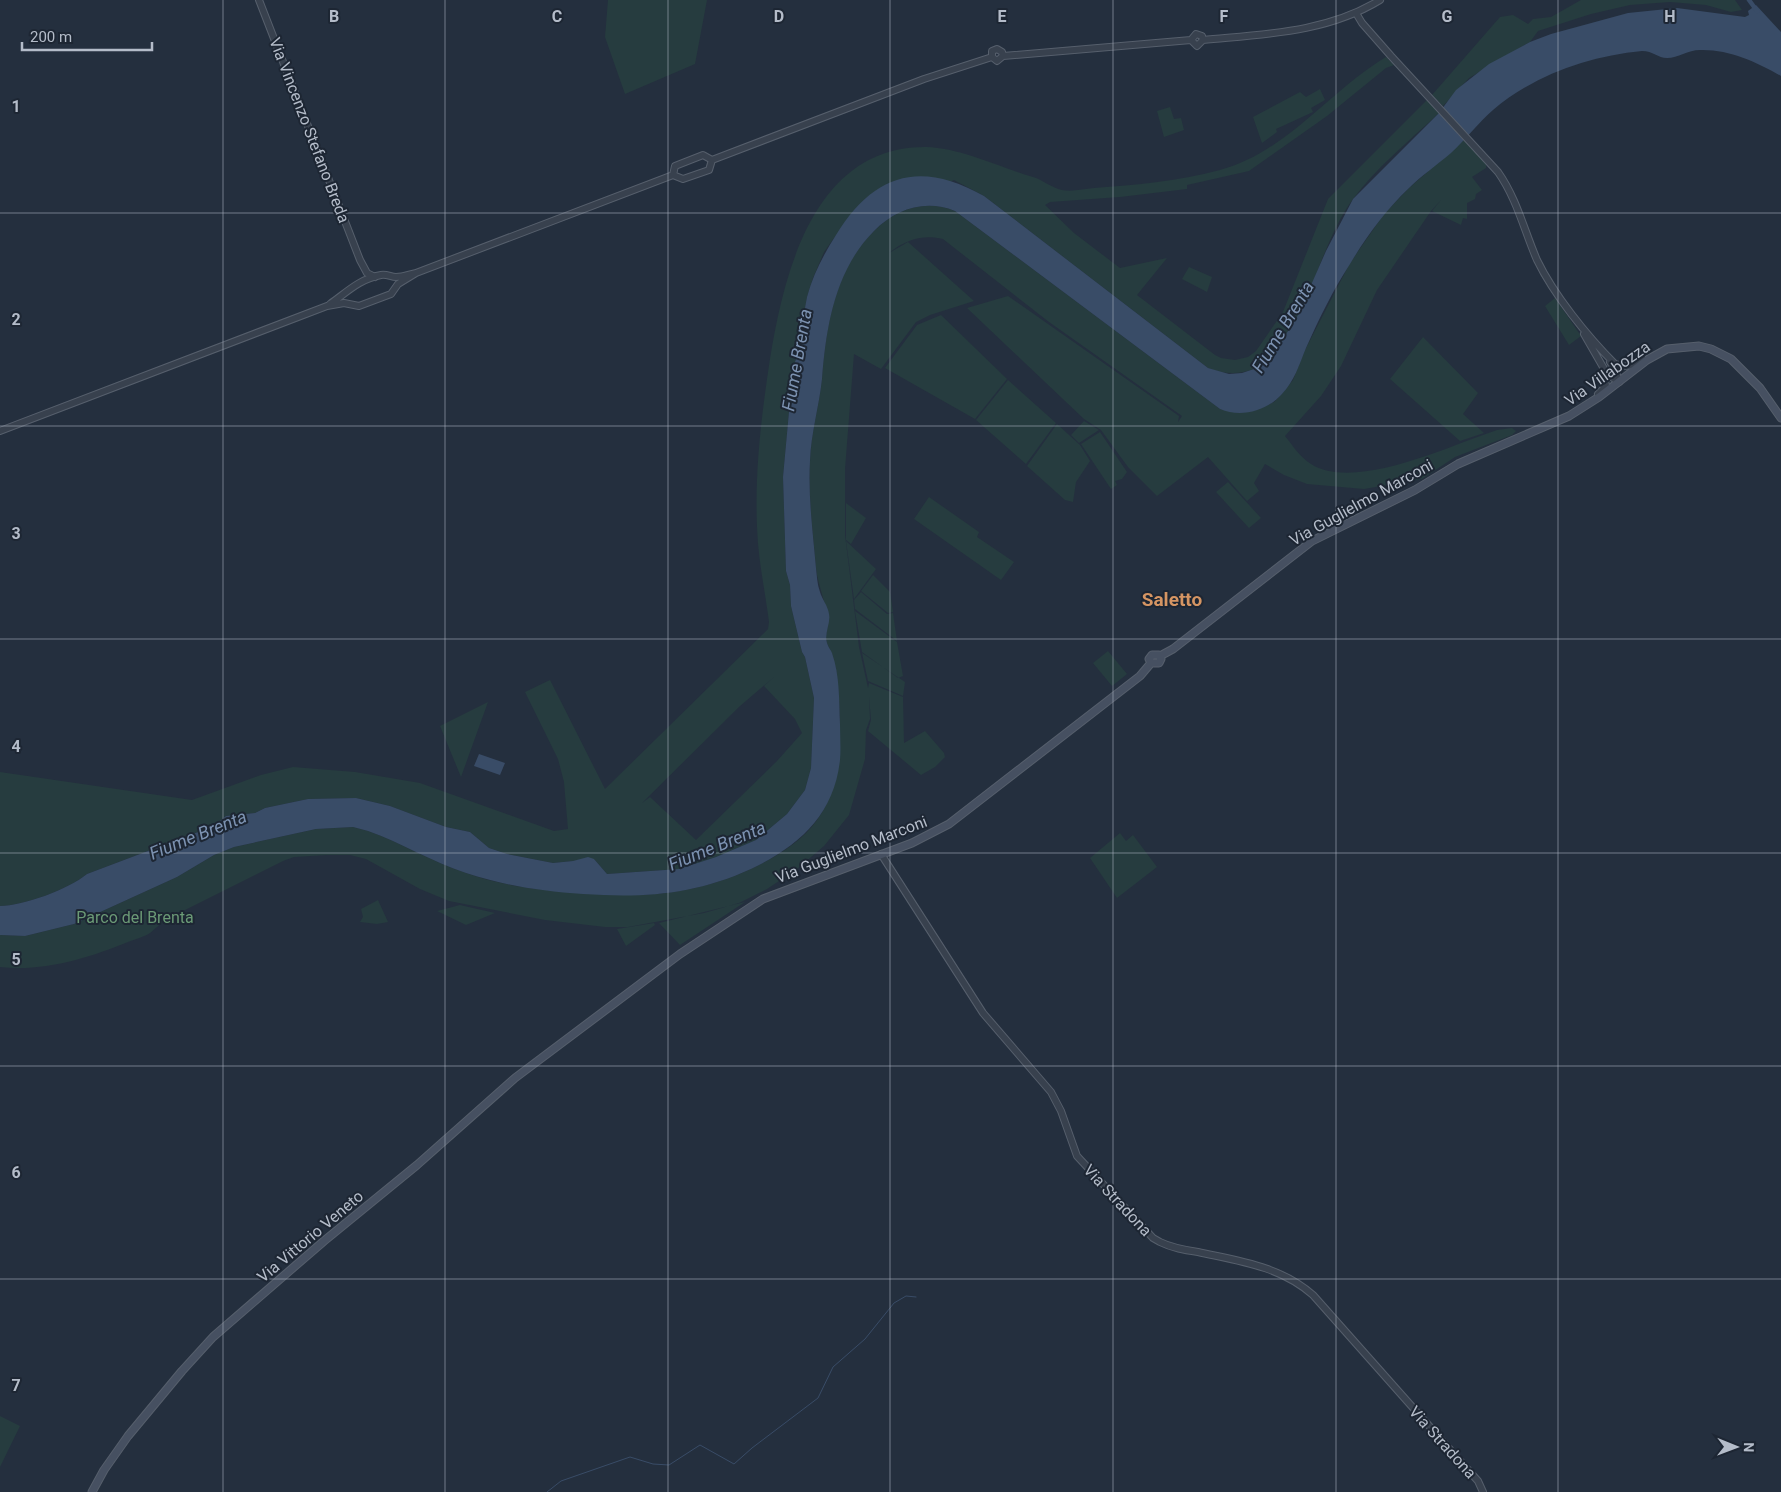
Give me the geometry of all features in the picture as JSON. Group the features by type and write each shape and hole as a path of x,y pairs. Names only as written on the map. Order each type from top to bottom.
{"main road":[{"name":"Via Villabozza","path":"1485,452 1545,427 1583,408 1647,360 1667,349 1699,346 1711,349 1731,359 1760,388 1781,418"},
{"name":"Via Guglielmo Marconi","path":"577,1031 680,954 763,899 922,839 964,814 1140,676 1151,663 1159,664 1160,656 1173,650 1312,541 1396,500 1448,469 1485,452"},
{"name":"Via Vittorio Veneto","path":"92,1492 104,1470 128,1436 213,1337 317,1247 411,1170 515,1078 577,1031"}],"street":[{"name":"Via Vincenzo Stefano Breda","path":"260,0 360,260 367,273 375,277"},
{"path":"712,160 886,93 992,57 997,61 1003,56 1191,40 1197,46 1203,40 1295,31 1356,13 1380,0"},
{"path":"1356,13 1379,43 1483,153 1512,194 1544,273 1579,323 1604,353 1615,364 1622,367 1637,364 1656,352 1667,349"},
{"path":"673,175 675,166 691,159 703,155 712,160"},
{"path":"0,431 327,306 346,294 350,288 375,277 386,274 391,276 416,272 673,175 683,179 709,170 712,160"},
{"name":"Via Vincenzo Stefano Breda","path":"357,284 362,274 360,260"},
{"path":"327,306 349,303 359,306 391,294 395,287 416,272"},
{"path":"391,276 395,287"},
{"path":"346,294 349,303"},
{"path":"1579,323 1607,379 1606,386 1583,408"},
{"path":"1604,353 1616,372 1619,382"},
{"path":"1602,367 1611,379 1619,382"},
{"name":"Via Stradona","path":"881,854 983,1013 1051,1092 1061,1111 1077,1156 1090,1172 1153,1238 1160,1242 1272,1270 1300,1283 1313,1295 1478,1481 1483,1491"}],"green space":[{"path":"608,0 707,0 695,64 625,94 605,37"},
{"path":"1581,0 1735,0 1742,10 1731,12 1706,5 1670,2 1630,5 1591,14 1538,31 1530,42 1469,78 1443,106 1432,95 1500,17 1513,15 1528,24 1533,19 1551,17"},
{"path":"1386,57 1394,65 1386,68 1327,116 1249,171 1187,185 1187,189 1120,197 1050,202 1045,205 1074,233 1120,268 1167,258 1137,295 1215,355 1235,360 1248,357 1256,351 1283,312 1328,199 1427,100 1439,113 1383,165 1353,199 1332,237 1305,301 1284,341 1264,363 1250,370 1234,373 1208,368 984,196 954,180 834,238 824,252 807,297 798,354 793,368 783,477 786,571 790,585 791,606 814,698 811,768 805,790 787,814 756,840 716,857 679,869 607,874 594,859 553,863 507,854 489,848 470,832 446,827 390,806 356,798 308,799 265,808 255,813 226,816 214,826 87,874 58,891 33,900 0,906 0,772 192,800 261,775 293,767 355,772 420,783 554,831 568,829 564,782 558,759 525,692 550,680 605,789 768,629 769,622 758,539 757,490 762,416 773,343 792,266 807,229 827,196 853,170 886,153 926,147 966,154 1037,178 1055,188 1066,191 1141,184 1189,177 1220,170 1266,150 1307,120 1365,71","holes":["774,677 764,686 795,719 802,733 777,761 696,840 650,797 642,803 740,706"]},
{"path":"1320,89 1325,100 1311,108 1313,112 1276,129 1277,132 1262,143 1253,117 1300,92 1306,97"},
{"path":"1170,107 1174,119 1181,118 1184,130 1164,137 1157,111"},
{"name":"Parco del Brenta","path":"1464,140 1486,164 1486,168 1472,177 1482,190 1476,194 1475,199 1467,203 1467,219 1463,218 1461,225 1432,211 1441,200 1431,211 1377,290 1341,366 1321,396 1285,436 1300,455 1311,464 1330,471 1352,473 1377,470 1430,455 1497,430 1512,428 1516,431 1512,435 1455,457 1422,479 1364,489 1307,484 1284,475 1265,464 1254,483 1259,491 1247,501 1208,457 1157,496 1128,467 1101,430 1084,419 967,308 1008,296 1179,416 1178,422 1182,416 1049,322 943,239 928,237 908,242 974,301 930,315 916,322 881,369 854,354 845,469 845,535 859,647 868,688 869,683 903,697 904,743 925,731 944,753 945,757 935,767 921,775 868,731 871,720 869,696 870,719 866,730 865,759 849,815 824,846 797,869 767,889 739,903 704,913 628,927 605,927 545,920 449,901 420,889 366,859 350,855 294,857 175,915 148,934 113,948 49,966 0,967 0,935 25,936 74,924 177,877 214,855 234,847 316,829 353,827 368,831 453,869 505,884 595,894 641,895 684,890 728,878 751,869 775,856 810,829 822,813 836,774 840,724 838,689 832,653 826,640 828,620 816,568 810,501 811,451 821,389 826,339 835,299 850,263 874,231 892,217 911,208 933,206 955,211 1220,409 1239,413 1257,410 1274,402 1293,380 1305,350 1350,263 1384,214 1409,188"},
{"path":"1189,267 1212,277 1207,292 1182,279"},
{"path":"1555,298 1581,336 1569,345 1545,306"},
{"path":"941,315 1007,379 975,419 885,368 917,325"},
{"path":"1423,337 1478,393 1463,414 1484,433 1460,441 1390,379"},
{"path":"1008,380 1056,423 1026,464 976,420"},
{"path":"1084,421 1099,430 1079,443 1071,435"},
{"path":"1057,424 1080,445 1090,461 1076,482 1073,502 1065,500 1027,466"},
{"path":"1100,432 1127,472 1122,479 1115,481 1117,485 1111,489 1081,444"},
{"path":"1228,482 1261,518 1249,528 1216,492"},
{"path":"929,497 979,532 977,537 1014,562 1001,580 914,519"},
{"path":"846,503 866,518 851,544 846,540"},
{"path":"846,541 876,569 854,599"},
{"path":"873,575 890,592 893,612 888,613 861,591"},
{"path":"861,592 887,614 893,613 897,641 855,609 854,600"},
{"path":"855,611 897,642 903,676 898,678 862,652"},
{"path":"1108,651 1127,674 1112,686 1093,663"},
{"path":"862,653 905,682 903,696 868,681"},
{"path":"488,702 461,777 440,726"},
{"path":"1120,833 1126,841 1133,835 1157,867 1117,898 1090,858"},
{"path":"378,900 388,922 377,924 360,922 363,917 361,909"},
{"path":"745,902 680,945 659,923"},
{"path":"460,905 495,913 466,925 437,911"},
{"path":"654,923 655,925 626,946 617,929"},
{"path":"0,1416 20,1426 0,1467"}],"water":[{"name":"Fiume Brenta","path":"1756,5 1781,32 1781,76 1752,61 1732,54 1711,50 1696,50 1667,58 1642,51 1602,57 1563,69 1526,87 1493,110 1451,153 1408,189 1384,215 1363,244 1326,305 1290,383 1282,394 1269,405 1245,413 1228,412 1220,409 955,211 933,206 922,206 901,212 883,223 861,246 850,263 841,281 835,300 826,339 821,389 811,451 810,501 816,568 819,589 829,614 826,639 835,662 838,680 840,760 836,780 822,813 799,839 768,860 730,878 668,893 648,895 583,894 524,887 481,878 441,863 381,836 353,827 316,829 234,847 214,855 177,877 74,924 25,936 0,935 0,906 33,900 58,891 87,874 214,826 226,816 255,813 265,808 308,799 356,798 390,806 446,827 470,832 489,848 507,854 553,863 588,857 594,859 607,874 679,869 716,857 756,840 787,814 805,790 811,768 814,698 791,606 790,585 786,571 783,477 793,368 800,342 807,297 816,272 836,235 851,214 866,198 883,186 901,179 920,176 940,178 961,185 984,196 1208,368 1229,374 1242,373 1254,369 1272,356 1297,317 1326,251 1353,199 1439,113 1456,90 1489,64 1530,42 1551,34 1628,13 1677,8 1745,17 1749,15 1748,11"},
{"path":"479,754 505,763 500,775 474,766"}],"waterway":[{"path":"1749,0 1757,11"},
{"path":"547,1492 561,1481 630,1457 653,1464 669,1465 700,1445 734,1464 818,1398 833,1367 865,1339 894,1303 906,1296 916,1297"}],"district":[{"name":"Saletto","path":"1172,599"}]}
